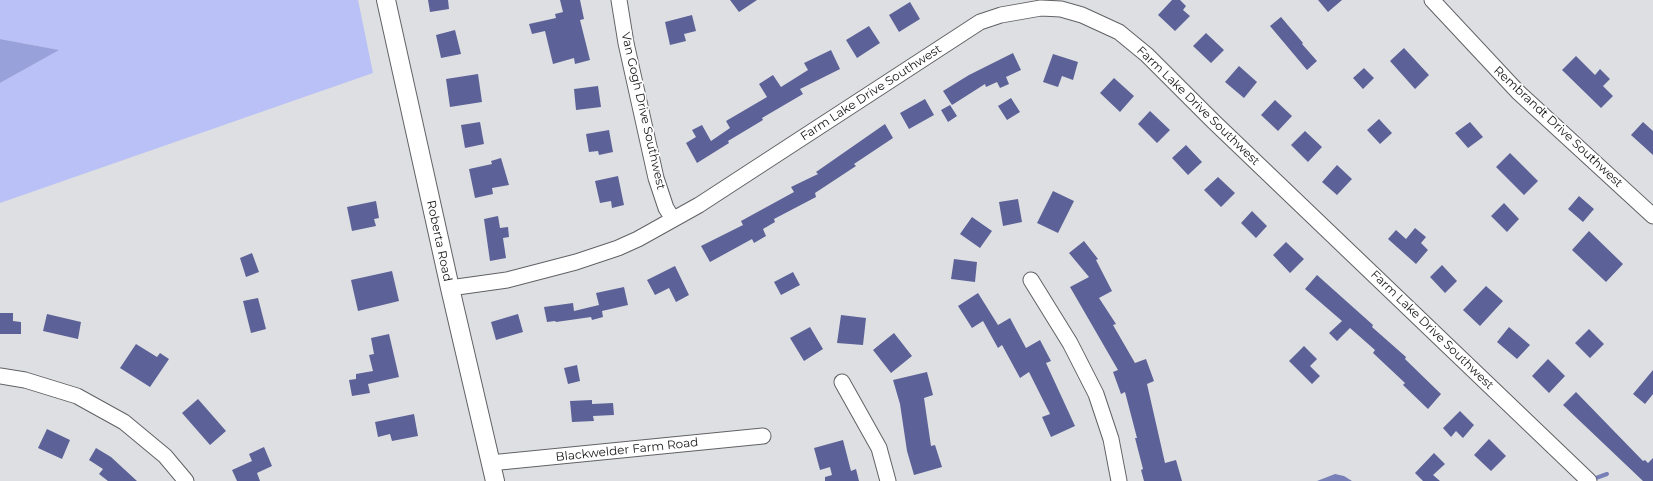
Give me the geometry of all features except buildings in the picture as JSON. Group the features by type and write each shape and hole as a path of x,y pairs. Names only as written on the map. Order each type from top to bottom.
{"street":[{"name":"Roberta Road","path":"386,0 450,288 495,481"},
{"name":"Van Gogh Drive Southwest","path":"619,0 626,43 656,178 666,208 673,219"},
{"name":"Rembrandt Drive Southwest","path":"1432,0 1518,92 1653,216"},
{"name":"Farm Lake Drive Southwest","path":"450,288 507,280 576,262 618,248 699,205 980,22 1000,15 1041,8 1061,10 1082,15 1119,32 1147,55 1224,132 1589,481"},
{"path":"1031,280 1070,343 1096,394 1111,439 1119,481"},
{"path":"0,376 25,380 77,396 124,422 165,456 186,481"},
{"path":"842,382 878,448 888,481"},
{"name":"Blackwelder Farm Road","path":"490,463 763,436"}],"shaded area":[{"path":"0,0 358,0 373,73 0,203 0,83 58,50 0,39"},
{"path":"0,39 59,50 0,83"},
{"path":"1335,474 1344,476 1352,481 1317,481"}],"waterway":[{"path":"1596,478 1607,474"}]}
